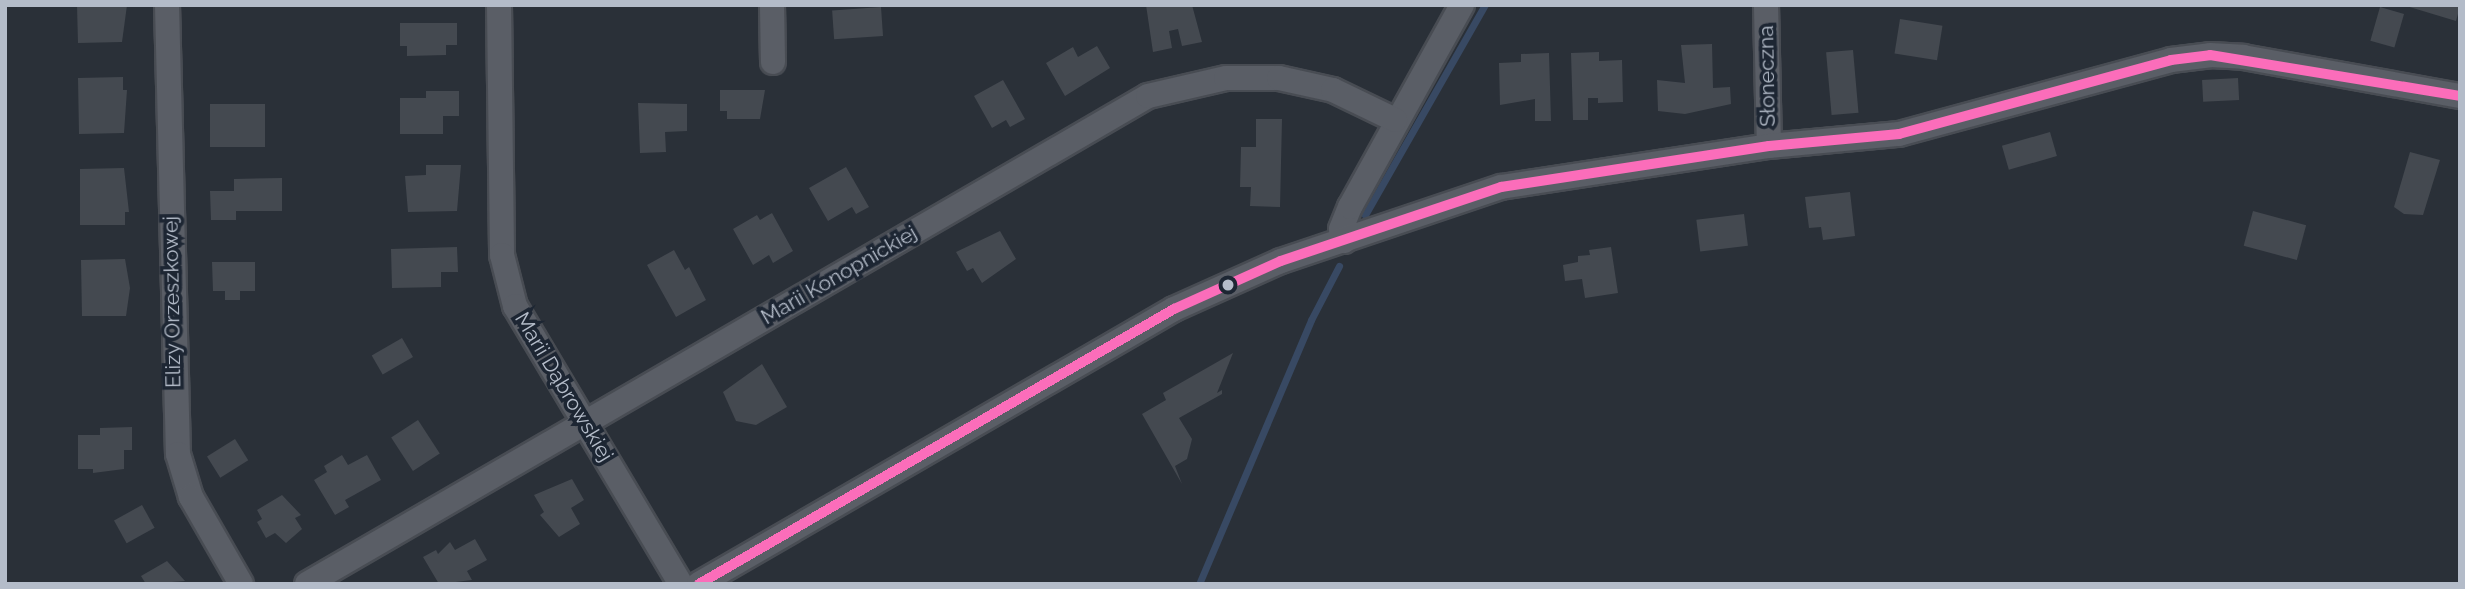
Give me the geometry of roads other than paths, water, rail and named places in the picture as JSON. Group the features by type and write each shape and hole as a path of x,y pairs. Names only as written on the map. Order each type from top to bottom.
{"street":[{"name":"Elizy Orzeszkowej","path":"167,5 178,454 191,497 241,584"},
{"name":"Marii Dąbrowskiej","path":"499,5 502,255 515,306 681,584"},
{"path":"772,5 773,62"},
{"path":"1344,241 1341,229 1395,120 1462,5"},
{"name":"Słoneczna","path":"1766,5 1769,146"},
{"path":"699,584 1174,309 1251,272 1501,187 1769,146 1924,129 2171,60 2210,55 2243,57 2460,96"},
{"name":"Marii Konopnickiej","path":"307,584 1166,89 1226,78 1279,78 1332,90 1395,120"}],"waterway":[{"path":"1365,215 1485,5"},
{"path":"1199,584 1311,320 1339,266"}]}
